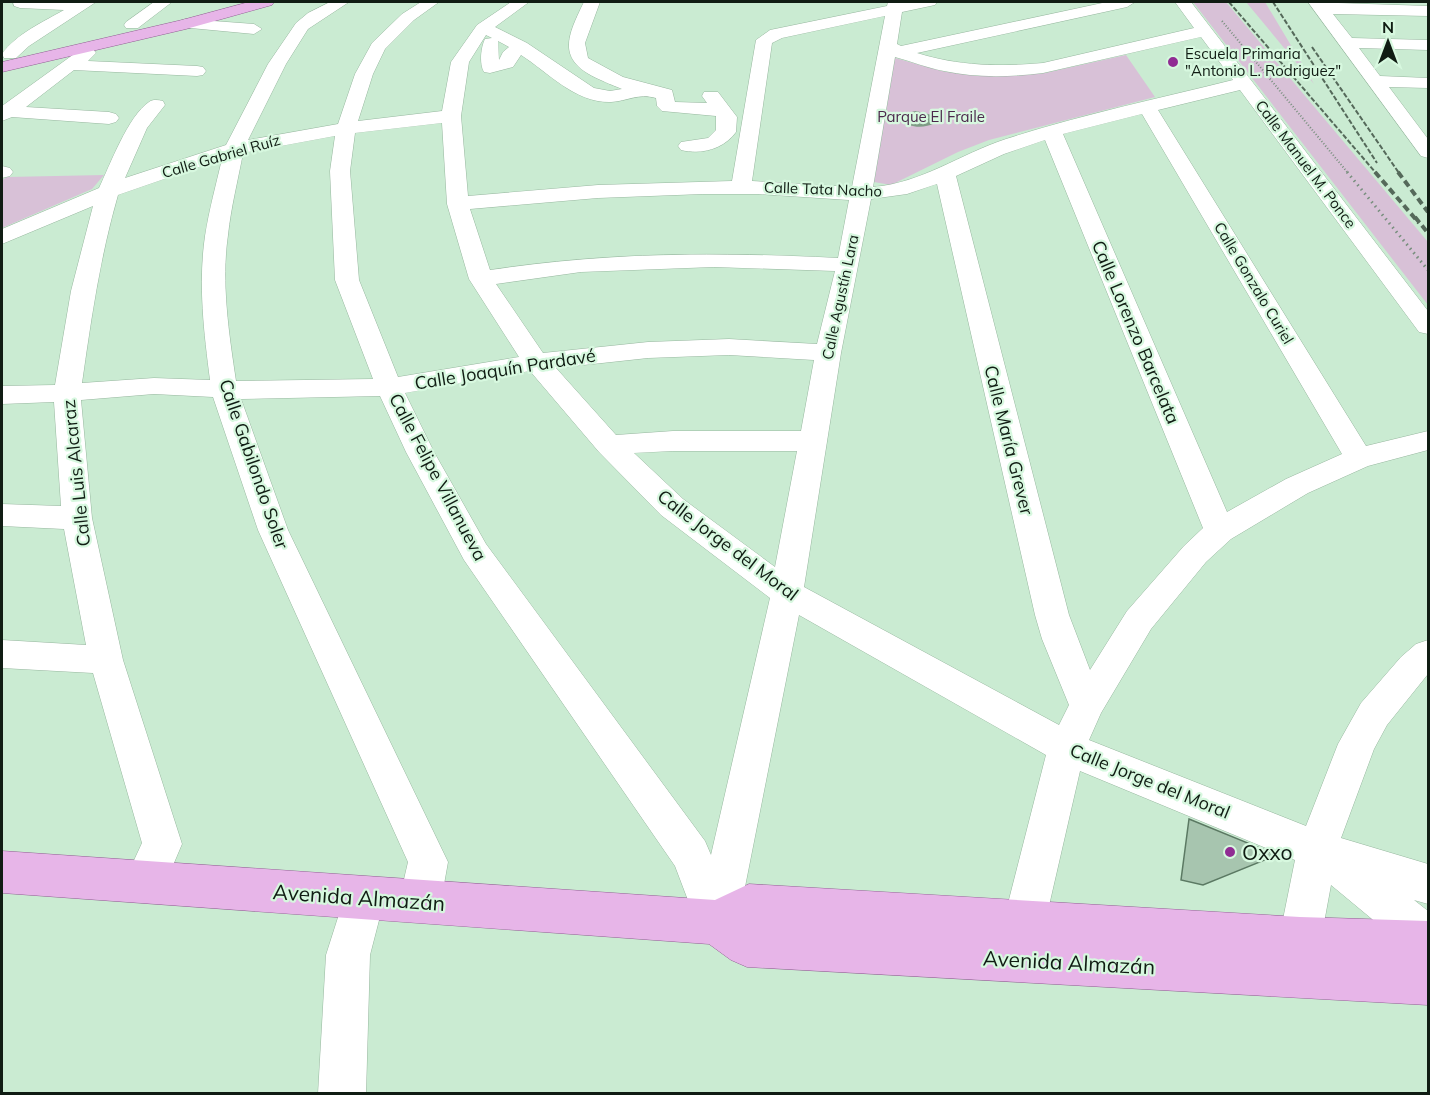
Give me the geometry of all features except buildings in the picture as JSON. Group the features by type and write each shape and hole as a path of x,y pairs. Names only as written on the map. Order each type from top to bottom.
{"main road":[{"path":"8,52 230,2"},
{"path":"8,52 97,45 266,2"},
{"name":"Avenida Almazán","path":"2,872 717,922 750,906 1300,939 1428,944"},
{"name":"Avenida Almazán","path":"717,922 747,944 1428,982"},
{"path":"1374,979 1428,996"}],"street":[{"path":"132,25 164,2"},
{"name":"Calle Gabilondo Soler","path":"341,2 314,16 302,26 272,73 234,149 216,236 215,321 225,389 273,530 428,862 420,901"},
{"name":"Calle Felipe Villanueva","path":"431,2 408,17 378,47 364,74 346,127 340,171 347,280 389,387 420,452 475,552 691,855 717,922"},
{"name":"Calle Jorge del Moral","path":"521,2 487,36 464,53 451,116 458,204 481,279 536,362 609,445 672,507 787,593 1067,748 1317,850 1428,884"},
{"path":"592,2 579,33 577,56 593,69 640,89 665,94 666,106 716,109 724,112 728,122 723,137 714,143 688,146"},
{"path":"741,187 764,40 776,34 895,5 929,2"},
{"path":"891,51 1127,2"},
{"name":"Calle Manuel M. Ponce","path":"1183,2 1212,24 1244,83 1428,327"},
{"path":"21,3 84,4"},
{"path":"8,52 84,4"},
{"name":"Calle Agustín Lara","path":"717,922 787,593 828,353 849,265 861,192 891,51 895,5"},
{"path":"1318,5 1422,8"},
{"path":"1318,5 1428,152"},
{"path":"796,10 802,28"},
{"path":"186,24 254,29"},
{"path":"891,51 945,67 979,71 1017,71 1043,68 1212,24"},
{"path":"521,46 509,56 507,63 490,68 487,36 521,46 587,93 618,97 640,89"},
{"path":"1347,43 1428,45"},
{"path":"5,113 97,45"},
{"path":"71,65 197,71"},
{"path":"1373,81 1428,82"},
{"name":"Calle Tata Nacho","path":"458,204 588,191 741,187 861,192 896,190 992,151 1052,132 1244,83"},
{"name":"Calle Luis Alcaraz","path":"145,882 162,844 106,660 77,518 67,393 83,291 96,232 109,190 138,127 156,105"},
{"name":"Calle Gonzalo Curiel","path":"1148,108 1359,458"},
{"path":"5,113 109,118"},
{"name":"Calle Gabriel Ruíz","path":"2,237 109,190 234,149 346,127 451,116"},
{"path":"1406,124 1428,124"},
{"name":"Calle Lorenzo Barcelata","path":"1052,132 1220,531"},
{"name":"Calle María Grever","path":"945,172 1052,615 1059,639 1087,705"},
{"path":"481,279 579,265 623,262 742,260 849,265"},
{"name":"Calle Joaquín Pardavé","path":"2,395 67,393 154,386 308,391 389,387 536,362 648,350 729,347 828,353"},
{"path":"609,445 673,441 814,441"},
{"path":"1024,923 1067,748 1087,705 1140,620 1195,554 1220,531 1297,486 1359,458 1428,441"},
{"path":"2,515 77,518"},
{"path":"2,654 106,660"},
{"path":"1300,939 1317,850 1358,744 1374,714 1413,667 1428,654"},
{"path":"1317,850 1428,938"},
{"path":"342,1094 348,955 364,897"}],"path":[{"path":"1212,24 1428,270"}],"green space":[{"path":"1193,2 1226,2 1428,242 1428,305"},
{"path":"1246,2 1265,2 1314,84"},
{"name":"Parque El Fraile","path":"1126,55 1155,97 989,140 958,152 891,185 874,182 895,58 946,72 1007,76 1045,73"},
{"path":"104,175 92,189 2,228 2,180 7,177"}],"shaded area":[{"path":"916,111 932,115 936,120 935,123 916,127 900,119 901,114"}],"railway":[{"path":"1229,2 1376,173"},
{"path":"1273,2 1377,163"},
{"path":"1312,47 1399,173"},
{"path":"1375,172 1419,223"},
{"path":"1398,172 1428,212"},
{"path":"1415,217 1428,233"}],"place":[{"name":"Escuela Primaria \"Antonio L. Rodriguez\"","path":"1173,62"},
{"name":"Oxxo","path":"1230,852"}]}
